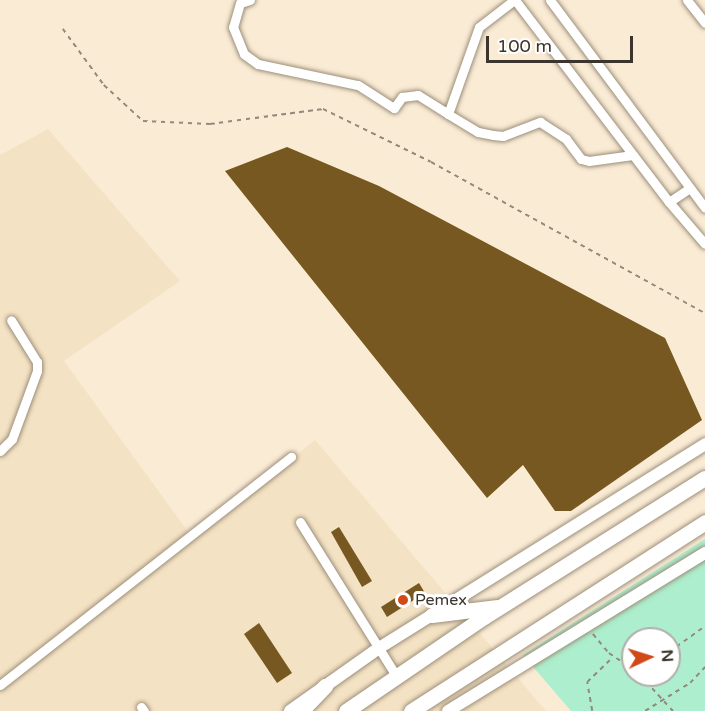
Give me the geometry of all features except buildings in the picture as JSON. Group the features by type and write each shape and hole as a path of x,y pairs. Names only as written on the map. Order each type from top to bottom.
{"highway":[{"path":"346,711 502,606 705,478"},
{"path":"411,711 705,522"},
{"path":"432,615 502,606"},
{"path":"301,711 325,686"}],"main road":[{"path":"290,711 379,648 705,444"},
{"path":"455,709 705,554"}],"street":[{"path":"250,0 240,3 233,27 244,54 258,64 358,85 394,108 402,97 418,95 478,132 503,136 540,122 566,139 581,159 589,161 633,155"},
{"path":"448,114 479,27 514,0 669,202 705,244"},
{"path":"550,0 705,208"},
{"path":"687,0 705,23"},
{"path":"669,202 690,188"},
{"path":"0,451 12,439 37,371 37,362 11,320"},
{"path":"0,685 291,457"},
{"path":"300,522 397,677"}],"path":[{"path":"63,29 104,85 119,94 143,121 210,124 323,109 400,146 705,313"},
{"path":"681,643 705,626"},
{"path":"588,628 621,661"},
{"path":"592,711 588,682 614,656"},
{"path":"645,711 690,683 705,667"},
{"path":"651,687 673,711"}],"shaded area":[{"path":"48,129 180,281 64,361 194,540 315,440 546,711 0,711 0,155"}],"green space":[{"path":"705,539 705,711 571,711 523,655"}],"place":[{"name":"Pemex","path":"403,600"}]}
